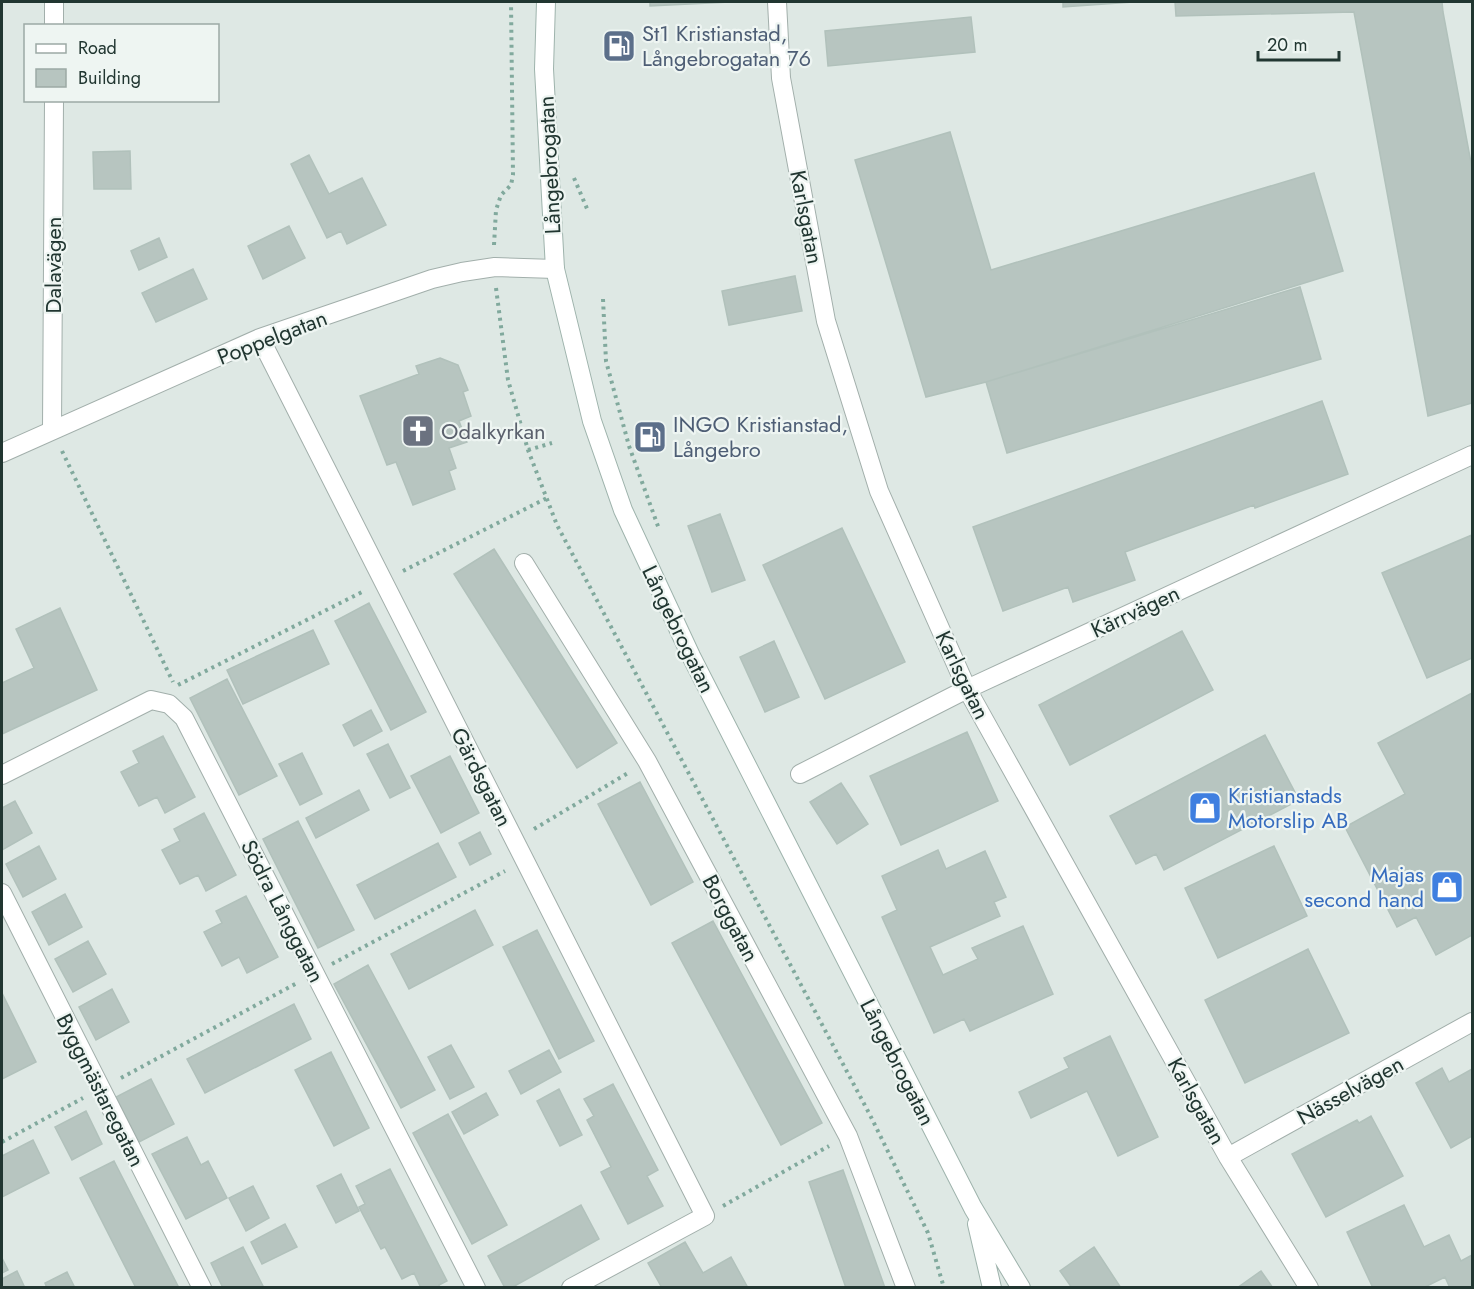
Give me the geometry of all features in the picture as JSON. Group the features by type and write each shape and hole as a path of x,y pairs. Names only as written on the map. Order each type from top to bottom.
{"street":[{"path":"54,2 54,24"},
{"name":"Långebrogatan","path":"546,2 544,69 555,269 592,421 623,510 691,656 972,1208 1021,1287"},
{"name":"Karlsgatan","path":"777,2 781,78 826,321 879,491 967,688 1228,1157 1310,1287"},
{"name":"Dalavägen","path":"52,430 54,102"},
{"name":"Poppelgatan","path":"2,453 260,338 432,279 495,267 555,269"},
{"name":"Gärdsgatan","path":"260,338 705,1216"},
{"name":"Kärrvägen","path":"800,774 967,688 1473,454"},
{"name":"Borggatan","path":"524,563 647,761 848,1136 906,1287"},
{"name":"Södra Långgatan","path":"2,775 151,700 169,704 184,718 476,1287"},
{"name":"Byggmästaregatan","path":"2,893 202,1287"},
{"name":"Nässelvägen","path":"1228,1157 1473,1022"},
{"name":"Långebrogatan","path":"972,1208 992,1287"},
{"path":"571,1287 705,1216"}],"path":[{"path":"512,2 513,175 511,184 501,195 496,210 494,242 497,302 508,380 528,450 557,525 870,1115 928,1233 944,1287"},
{"path":"52,430 175,686 547,498"},
{"path":"528,450 552,443"},
{"path":"514,840 647,761"},
{"path":"2,1142 525,861"},
{"path":"705,1216 848,1136"}],"building":[{"path":"650,2 730,2 650,6"},
{"path":"1063,2 1133,2 1063,7"},
{"path":"1175,2 1442,2 1472,168 1472,403 1428,416 1354,12 1176,16"},
{"path":"971,17 975,52 828,66 825,31"},
{"path":"950,132 991,270 1314,173 1343,271 986,382 926,397 855,160"},
{"path":"130,151 131,189 94,189 93,152"},
{"path":"309,155 329,194 362,178 386,225 347,244 341,231 327,238 291,164"},
{"path":"289,226 305,258 263,279 248,246"},
{"path":"159,238 167,257 139,270 131,251"},
{"path":"193,269 207,299 156,322 142,293"},
{"path":"795,276 802,311 729,325 722,291"},
{"path":"1300,287 1321,359 1007,453 986,382"},
{"name":"Odalkyrkan","path":"440,358 458,365 468,390 463,392 471,416 459,421 467,442 449,448 456,468 449,471 455,489 413,505 396,462 387,465 360,396 419,374 416,366"},
{"path":"1322,401 1348,474 1125,552 1135,580 1073,602 1068,587 1003,611 973,527"},
{"path":"720,514 745,580 712,592 688,526"},
{"path":"842,528 905,662 825,699 763,565"},
{"path":"1472,535 1472,658 1427,678 1382,573"},
{"path":"494,549 617,743 577,768 454,574"},
{"path":"369,603 426,712 391,730 335,621"},
{"path":"60,608 97,690 2,734 2,683 34,668 16,629"},
{"path":"313,630 329,664 243,704 227,670"},
{"path":"1182,631 1213,690 1070,765 1039,705"},
{"path":"774,641 799,697 765,712 740,657"},
{"path":"227,679 277,776 239,795 190,698"},
{"path":"1472,693 1472,935 1436,955 1416,917 1397,927 1345,827 1405,794 1378,743"},
{"path":"371,710 382,731 354,746 343,725"},
{"path":"967,732 998,801 901,845 870,776"},
{"name":"Kristianstads Motorslip AB","path":"1265,735 1299,800 1164,870 1156,854 1136,864 1110,816"},
{"path":"163,736 195,797 165,813 157,797 139,806 121,772 139,763 133,751"},
{"path":"388,744 410,788 390,798 367,754"},
{"path":"302,753 322,794 300,805 279,764"},
{"path":"450,756 479,813 441,833 411,776"},
{"path":"640,782 693,882 651,905 598,804"},
{"path":"841,783 868,824 837,844 810,802"},
{"path":"359,790 369,810 316,838 306,818"},
{"path":"15,801 32,833 2,850 2,808"},
{"path":"204,813 236,875 206,891 198,875 180,884 162,850 180,841 174,829"},
{"path":"298,821 354,930 318,948 263,839"},
{"path":"480,832 491,854 470,865 459,843"},
{"path":"438,843 456,877 375,919 357,885"},
{"path":"39,846 56,879 23,897 6,864"},
{"path":"1274,846 1307,916 1218,958 1185,888"},
{"path":"938,850 946,869 985,851 1006,897 994,902 1000,916 930,947 943,975 978,959 972,948 1023,926 1053,994 970,1031 964,1019 934,1033 882,917 897,910 882,876"},
{"path":"65,894 82,927 49,945 32,912"},
{"path":"246,896 278,957 247,973 239,957 222,966 204,932 222,923 216,911"},
{"path":"475,910 493,945 409,989 391,954"},
{"path":"713,921 822,1123 781,1145 672,943"},
{"path":"537,930 594,1041 559,1059 503,947"},
{"path":"88,941 106,974 73,992 55,959"},
{"path":"1308,949 1349,1033 1245,1083 1205,1000"},
{"path":"368,965 435,1090 401,1108 334,984"},
{"path":"112,989 129,1022 96,1040 79,1007"},
{"path":"2,993 36,1062 2,1079"},
{"path":"294,1004 311,1039 205,1093 187,1059"},
{"path":"1110,1036 1158,1137 1118,1156 1087,1091 1031,1118 1019,1092 1069,1068 1064,1058"},
{"path":"451,1045 474,1087 450,1099 428,1057"},
{"path":"549,1050 561,1072 521,1094 509,1071"},
{"path":"331,1052 369,1128 334,1146 295,1070"},
{"path":"1442,1068 1449,1082 1472,1069 1472,1136 1451,1148 1416,1083"},
{"path":"151,1079 174,1124 139,1142 116,1097"},
{"path":"613,1084 658,1170 647,1176 663,1206 628,1224 601,1172 611,1167 587,1120 594,1116 584,1099"},
{"path":"559,1089 582,1135 560,1146 537,1101"},
{"path":"486,1093 498,1115 464,1134 452,1112"},
{"path":"86,1111 102,1144 72,1160 55,1127"},
{"path":"448,1114 507,1225 472,1244 413,1133"},
{"path":"1371,1116 1403,1176 1326,1217 1292,1154 1357,1120 1359,1123"},
{"path":"187,1137 201,1165 208,1161 227,1198 186,1219 152,1154"},
{"path":"33,1140 49,1173 2,1197 2,1156"},
{"path":"114,1161 179,1288 136,1288 80,1178"},
{"path":"390,1169 447,1281 439,1285 440,1288 421,1288 414,1273 402,1279 385,1247 381,1249 359,1207 365,1204 356,1186"},
{"path":"843,1170 885,1288 846,1288 809,1182"},
{"path":"341,1174 359,1211 336,1223 317,1186"},
{"path":"253,1186 269,1218 246,1231 229,1198"},
{"path":"581,1205 599,1239 511,1288 505,1288 488,1256"},
{"path":"1404,1205 1424,1247 1449,1235 1461,1261 1472,1255 1472,1288 1450,1288 1445,1277 1423,1288 1373,1288 1347,1232"},
{"path":"285,1224 297,1247 262,1264 251,1242"},
{"path":"685,1242 703,1273 731,1257 748,1288 662,1288 648,1263"},
{"path":"243,1247 264,1288 223,1288 211,1263"},
{"path":"1094,1247 1121,1288 1072,1288 1060,1271"},
{"path":"2,1258 8,1270 2,1273"},
{"path":"17,1271 25,1288 2,1288 2,1279"},
{"path":"1261,1271 1273,1288 1237,1288"},
{"path":"67,1272 75,1288 47,1288 45,1283"}],"place":[{"name":"St1 Kristianstad, Långebrogatan 76","path":"619,46"},
{"name":"Odalkyrkan","path":"418,431"},
{"name":"INGO Kristianstad, Långebro","path":"650,437"},
{"name":"Kristianstads Motorslip AB","path":"1205,808"},
{"name":"Majas second hand","path":"1447,887"}]}
